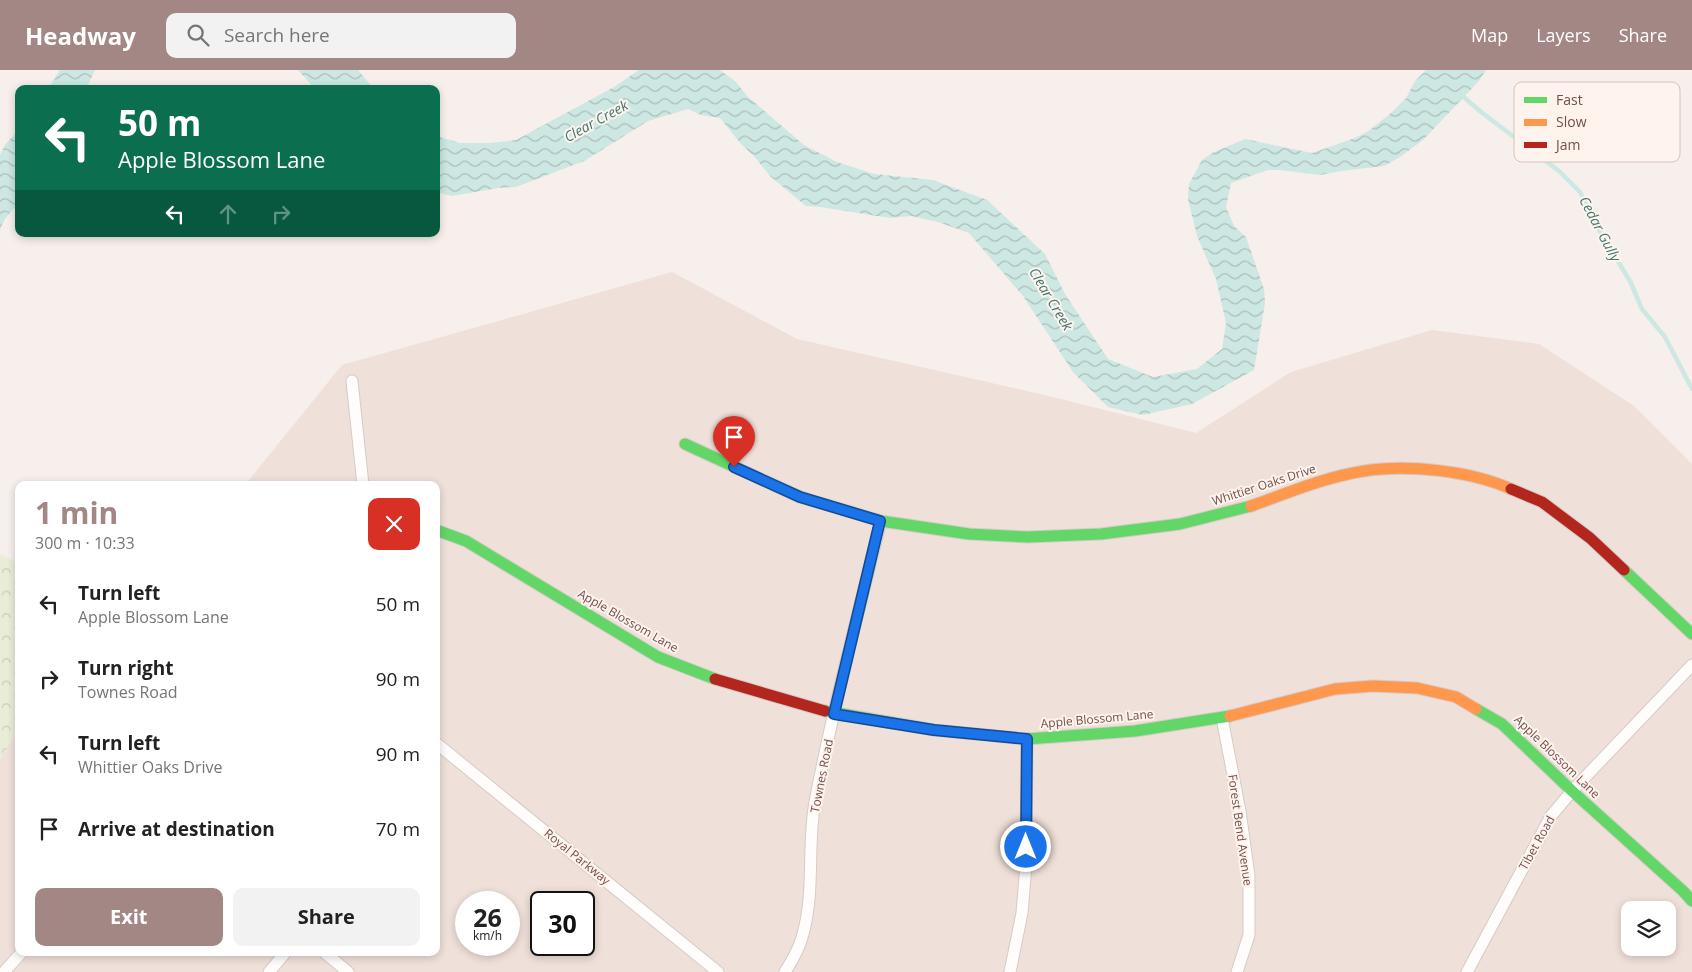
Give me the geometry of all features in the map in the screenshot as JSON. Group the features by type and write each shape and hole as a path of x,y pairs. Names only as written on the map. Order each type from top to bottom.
{"street":[{"path":"352,381 363,481"},
{"name":"Whittier Oaks Drive","path":"685,444 800,497 880,521 969,534 1028,537 1101,534 1180,524 1243,509 1321,481 1365,471 1401,469 1452,472 1496,482 1542,502 1590,538 1692,634"},
{"name":"Townes Road","path":"785,972 803,935 810,888 811,840 815,804 834,714 880,521"},
{"name":"Apple Blossom Lane","path":"440,532 466,542 658,657 707,677 834,714 934,730 1027,739 1134,731 1222,718 1335,689 1373,686 1418,688 1456,697 1502,724 1692,901"},
{"name":"Tibet Road","path":"1467,972 1552,816 1572,791 1692,665"},
{"name":"Forest Bend Avenue","path":"1222,718 1240,811 1249,876 1249,935 1237,972"},
{"path":"1010,972 1022,913 1026,865 1027,739"},
{"name":"Royal Parkway","path":"440,746 718,972"},
{"path":"4,972 18,956"},
{"path":"269,972 283,956"},
{"path":"329,956 348,972"}],"shaded area":[{"path":"672,272 797,339 1049,396 1196,433 1291,372 1432,330 1539,344 1634,406 1692,464 1692,972 0,972 0,759 15,735 15,956 440,956 440,481 248,481 342,365"}],"green space":[{"path":"0,554 15,562 15,735 0,759"}],"water":[{"path":"60,70 95,70 88,85 51,85"},
{"path":"298,70 358,70 371,85 311,85"},
{"name":"Clear Creek","path":"639,70 720,70 736,82 747,96 804,145 837,162 874,174 933,180 987,200 1045,254 1065,294 1108,359 1153,377 1197,369 1222,349 1226,323 1216,279 1197,236 1188,199 1189,184 1202,160 1212,153 1245,139 1312,153 1367,132 1390,114 1406,98 1415,81 1426,70 1486,70 1479,81 1423,140 1384,166 1320,175 1268,170 1231,183 1226,207 1234,226 1246,237 1264,289 1265,303 1254,370 1192,404 1143,415 1108,407 1073,372 1023,296 969,233 938,222 911,216 890,218 806,206 771,177 720,118 701,115 688,109 648,121 584,161 516,187 498,188 452,196 440,193 440,137 460,143 490,143 516,140 614,87"},
{"path":"15,134 15,208 3,222 0,230 0,155 5,145"}],"waterway":[{"name":"Cedar Gully","path":"1459,93 1514,137"},
{"name":"Cedar Gully","path":"1547,162 1580,192 1600,232 1630,281 1642,309 1665,337 1692,389"}],"traffic: fast":[{"path":"685,444 800,497 881,521 969,534 1028,537 1101,534 1180,524 1251,506"},
{"path":"440,531 466,541 658,657 715,679"},
{"path":"1624,570 1692,634"},
{"path":"1476,709 1502,724 1692,901"},
{"path":"825,711 934,730 1027,739 1135,731 1230,716"}],"traffic: slow":[{"path":"1251,506 1335,477 1381,469 1419,469 1459,474 1511,489"},
{"path":"1230,716 1335,689 1373,686 1417,688 1456,697 1476,709"}],"traffic: jam":[{"path":"1511,489 1542,502 1590,538 1624,570"},
{"path":"715,679 825,711"}],"route":[{"path":"734,467 800,497 880,521 834,714 934,730 1027,739 1026,847"}]}
